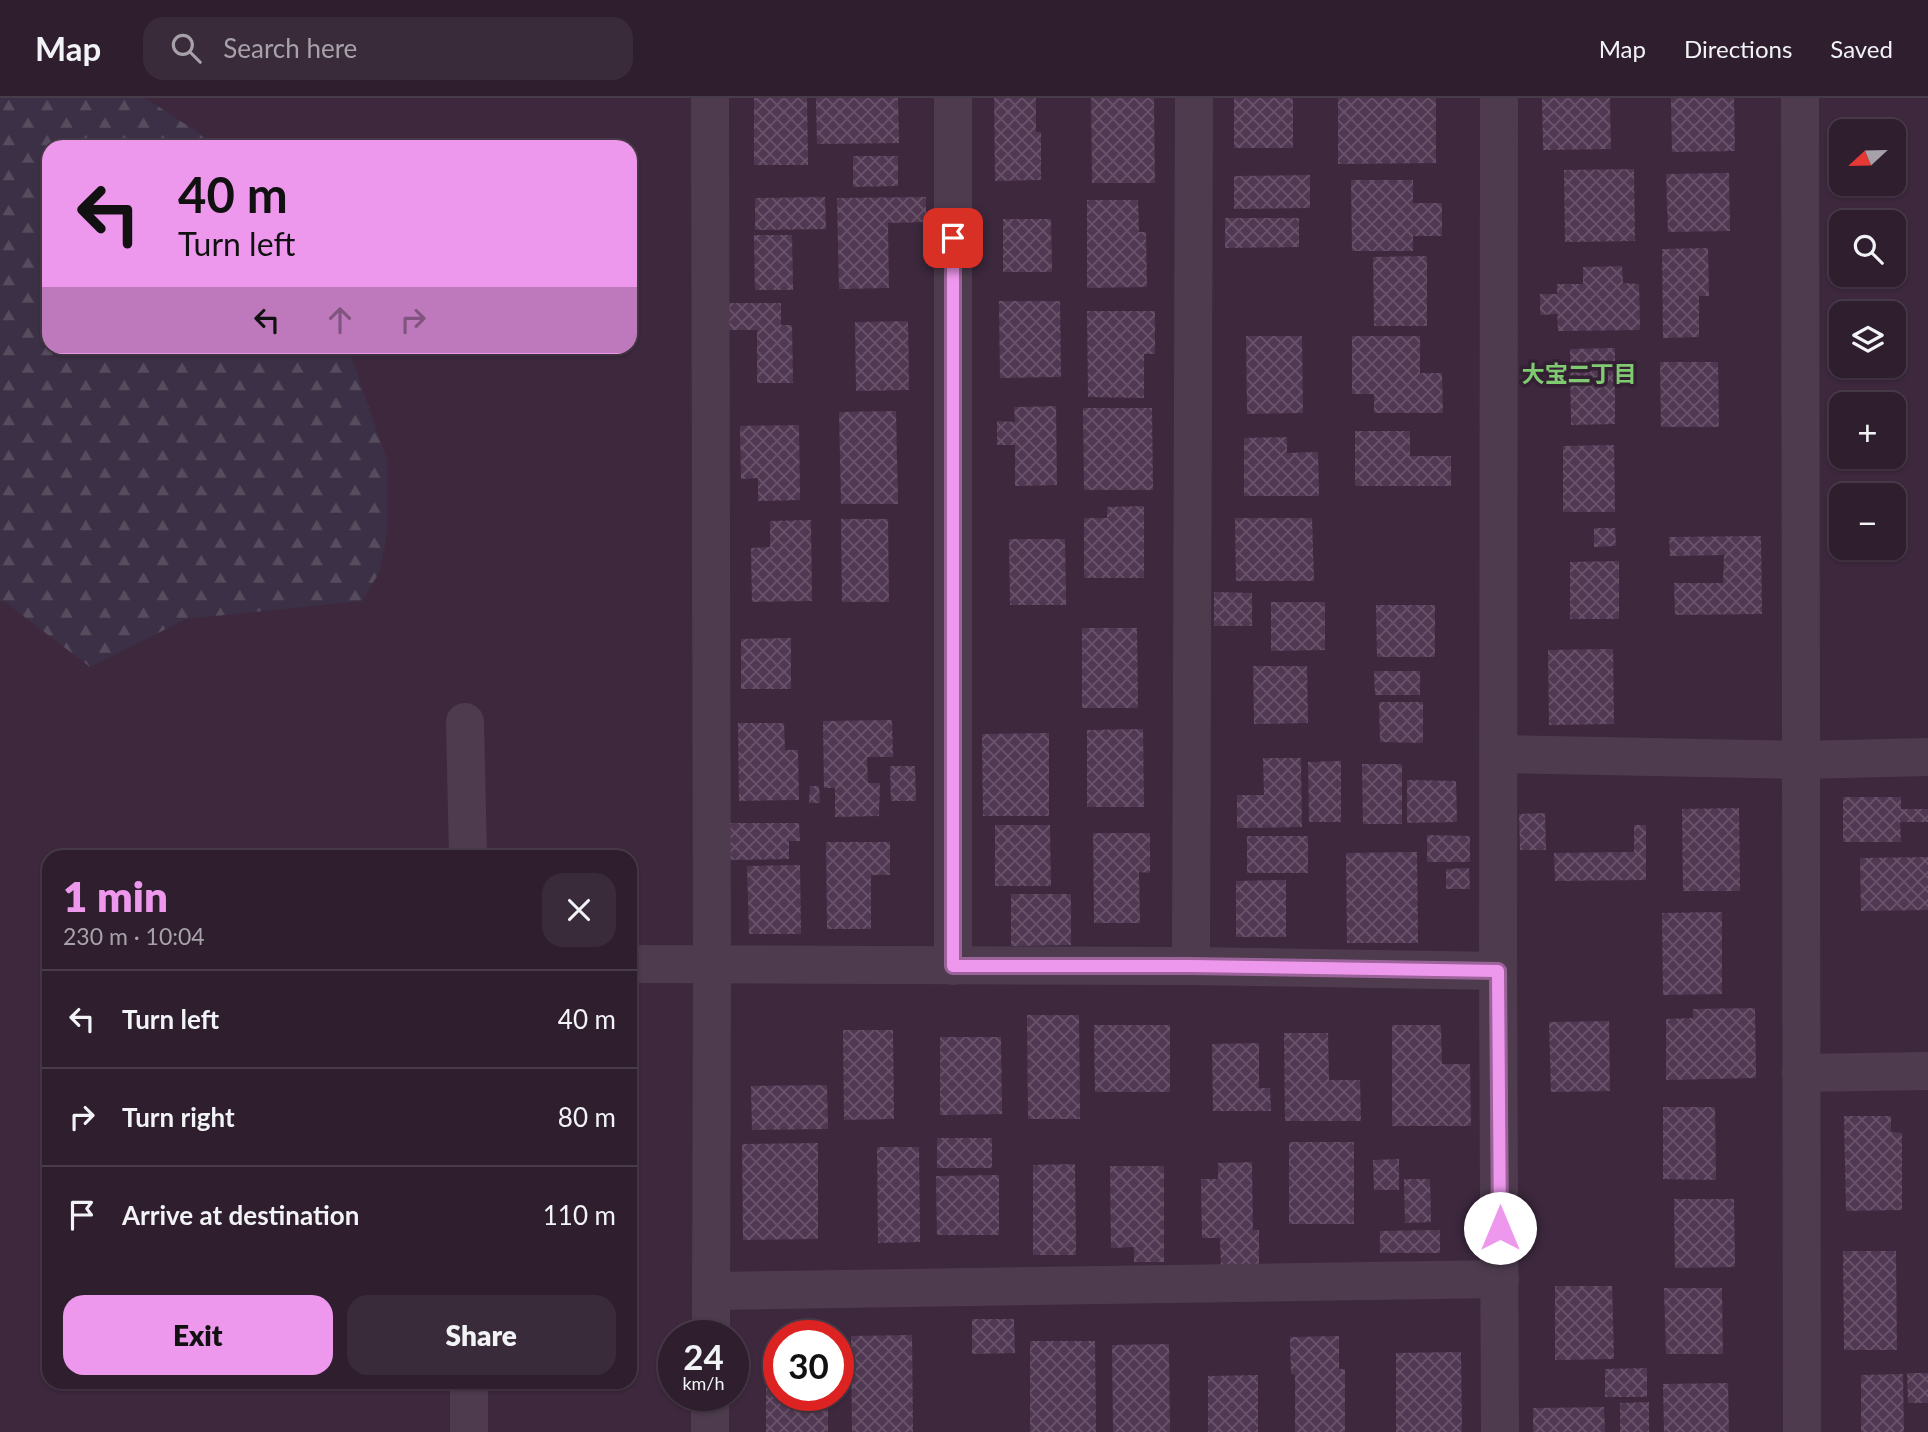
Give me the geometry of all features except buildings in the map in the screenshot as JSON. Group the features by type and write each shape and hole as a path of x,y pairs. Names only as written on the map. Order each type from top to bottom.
{"street":[{"path":"710,98 711,1320"},
{"path":"953,98 953,966"},
{"path":"1191,966 1194,98"},
{"path":"1499,98 1500,1432"},
{"path":"1800,98 1802,1432"},
{"path":"465,722 467,850"},
{"path":"1499,754 1801,760 1928,757"},
{"path":"637,964 1191,966 1498,971"},
{"path":"1801,1073 1928,1071"},
{"path":"711,1291 1500,1279"},
{"path":"468,1432 469,1389"},
{"path":"710,1411 710,1432"}],"green space":[{"path":"0,98 145,98 206,140 42,140 42,354 350,354 387,460 387,534 380,571 362,601 186,619 90,667 5,602 0,601"}],"district":[{"name":"大宝二丁目","path":"1579,374"}],"route":[{"path":"953,238 953,966 1191,966 1498,971 1500,1228"}]}
